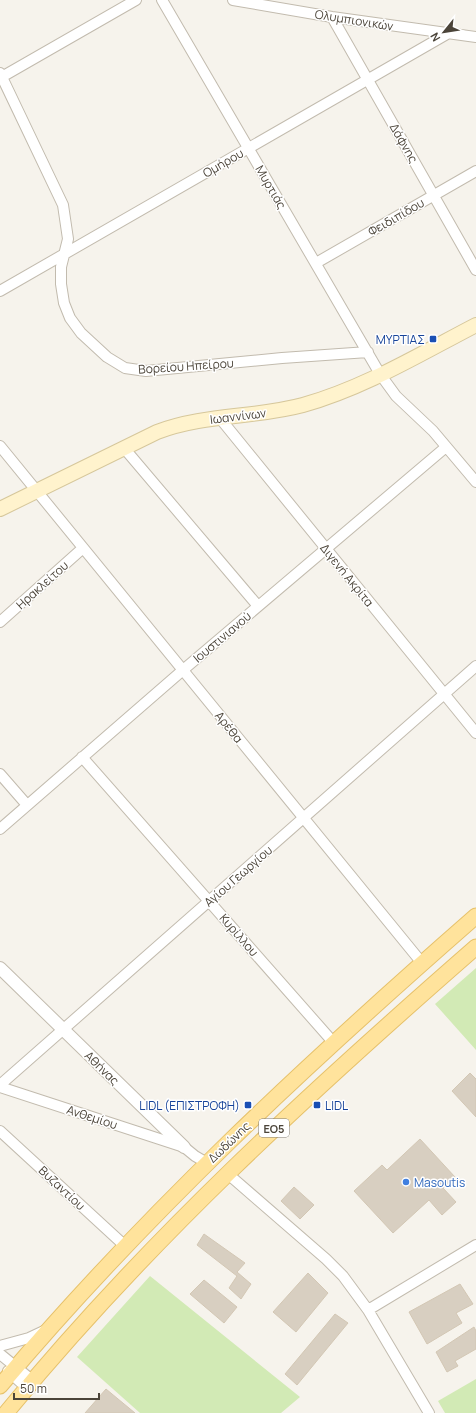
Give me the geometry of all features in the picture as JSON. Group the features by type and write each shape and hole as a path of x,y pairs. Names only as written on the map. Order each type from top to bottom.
{"main road":[{"name":"Ιωαννίνων","path":"0,509 36,490 169,428 219,417 278,411 305,404 337,393 380,374 476,325"},
{"name":"Δωδώνης","path":"0,1386 124,1246 207,1163 333,1042 476,916"},
{"name":"Δωδώνης","path":"6,1413 30,1384 130,1273 228,1174 302,1102 476,947"}],"street":[{"path":"1,76 136,0"},
{"name":"Μυρτιάς","path":"162,0 380,374 396,396 433,431 476,482"},
{"name":"Ολυμπιονικών","path":"233,0 332,17 476,37"},
{"name":"Δάφνης","path":"332,17 476,270"},
{"name":"Ομήρου","path":"0,291 64,256 447,34"},
{"name":"Βορείου Ηπείρου","path":"1,76 63,206 68,229 68,239 64,256 61,284 64,304 70,318 81,333 94,346 112,360 130,369 155,370 282,358 368,352"},
{"name":"Φειδιπίδου","path":"316,263 476,171"},
{"name":"Διγενή Ακρίτα","path":"219,417 476,733"},
{"name":"Αρέθα","path":"0,446 422,963"},
{"name":"Ιουστινιανού","path":"0,829 183,670 446,447"},
{"path":"124,448 258,606"},
{"name":"Ηρακλείτου","path":"0,622 83,548"},
{"name":"Αγίου Γεωργίου","path":"0,1086 476,666"},
{"name":"Κυρίλλου","path":"82,757 333,1042"},
{"path":"0,774 27,805"},
{"name":"Αθήνας","path":"0,968 184,1147 207,1163"},
{"name":"Ανθεμίου","path":"0,1086 184,1147"},
{"name":"Βυζαντίου","path":"0,1131 124,1246"},
{"path":"228,1174 326,1259 343,1276 368,1310 429,1413"},
{"path":"368,1310 476,1244"},
{"path":"0,1346 29,1338 50,1329"},
{"path":"0,1355 13,1370 30,1384"}],"green space":[{"path":"476,968 476,1050 435,1004"},
{"path":"150,1276 300,1397 281,1413 140,1413 77,1357"},
{"path":"476,1379 476,1413 445,1413 438,1401"}],"building":[{"path":"470,1073 476,1079 476,1117 452,1091"},
{"name":"Masoutis","path":"420,1139 455,1177 443,1188 456,1202 442,1215 429,1200 393,1233 354,1191 382,1165 387,1170"},
{"path":"294,1187 314,1205 300,1219 281,1201"},
{"path":"204,1234 245,1263 237,1272 251,1284 241,1299 229,1288 237,1276 197,1245"},
{"path":"308,1273 328,1293 296,1332 273,1312"},
{"path":"204,1280 237,1307 224,1323 190,1294"},
{"path":"460,1284 473,1304 456,1313 462,1323 427,1344 409,1312"},
{"path":"335,1314 348,1323 297,1385 285,1374"},
{"path":"474,1327 476,1331 476,1349 455,1361 458,1366 447,1372 436,1352"},
{"path":"106,1389 135,1413 85,1413"}],"place":[{"name":"ΜΥΡΤΙΑΣ","path":"433,339"},
{"name":"LIDL (ΕΠΙΣΤΡΟΦΗ)","path":"248,1105"},
{"name":"LIDL","path":"317,1105"},
{"name":"Masoutis","path":"406,1182"}]}
